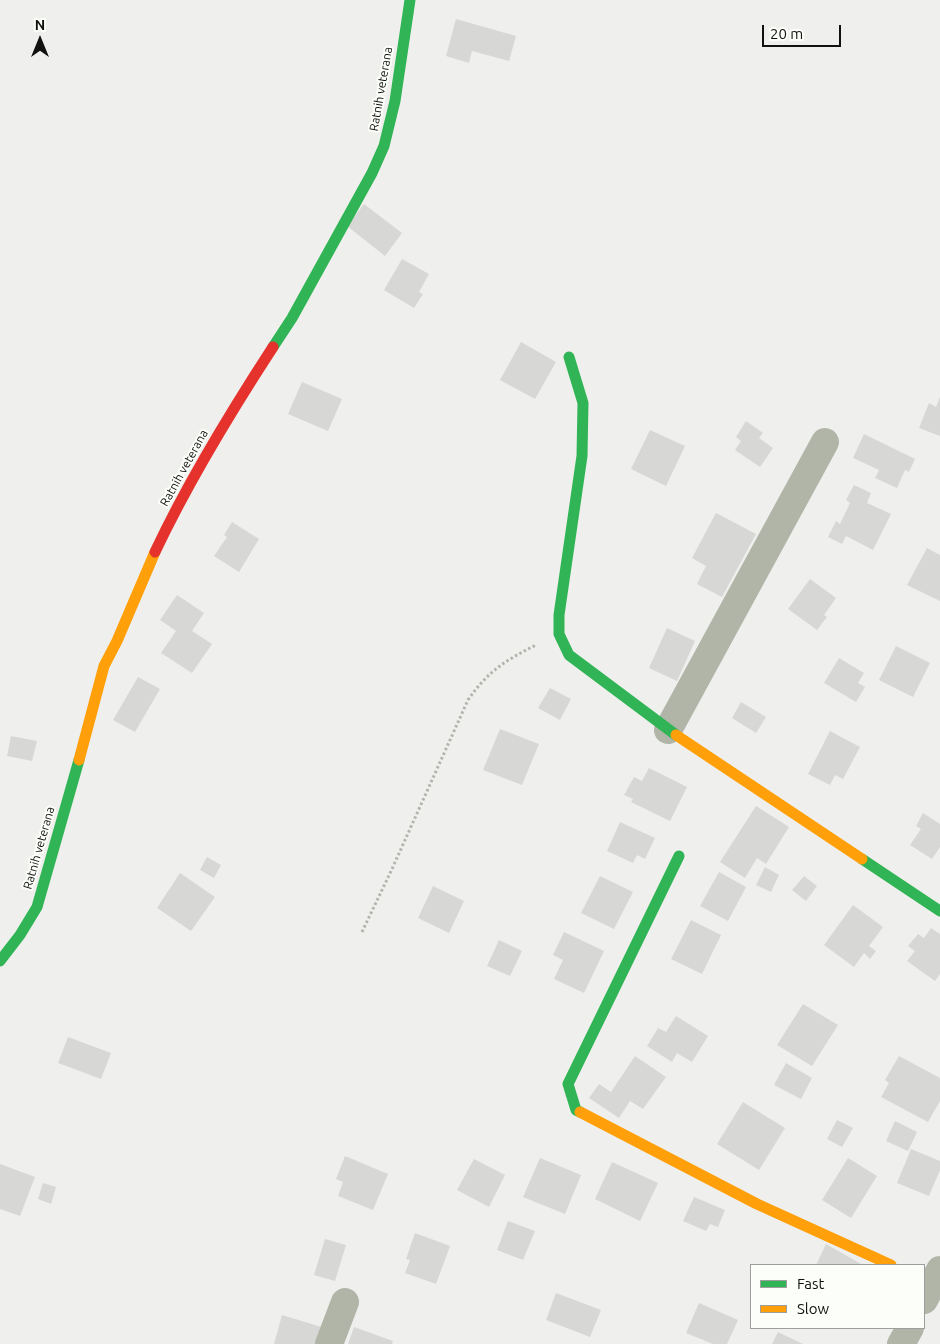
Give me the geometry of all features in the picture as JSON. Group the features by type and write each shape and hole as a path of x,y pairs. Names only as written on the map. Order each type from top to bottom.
{"street":[{"name":"Ratnih veterana","path":"0,961 20,935 37,907 82,751 104,666 117,641 156,550 225,421 292,318 368,181 384,146 395,102 410,0"},
{"path":"569,357 583,403 582,456 559,615 559,634 569,655 668,730 940,911"},
{"path":"668,730 825,442"},
{"path":"679,856 568,1084 576,1110 758,1204 889,1264"},
{"path":"329,1344 345,1302"},
{"path":"901,1344 909,1329"}],"path":[{"path":"362,932 468,700 480,683 504,662 559,634"}],"building":[{"path":"456,19 516,36 509,61 472,51 469,63 446,56"},
{"path":"364,204 402,233 385,256 347,226"},
{"path":"402,259 429,274 419,292 423,294 414,308 384,290"},
{"path":"521,342 556,362 535,399 500,380"},
{"path":"302,382 342,399 328,431 288,414"},
{"path":"940,397 940,436 919,428 929,403 936,407"},
{"path":"746,421 763,433 759,438 773,448 760,467 735,450 741,441 736,437"},
{"path":"650,430 685,446 666,486 631,469"},
{"path":"864,434 915,459 909,472 905,470 897,488 875,478 879,470 853,458"},
{"path":"854,485 871,493 867,503 891,514 873,550 846,536 842,544 828,537 836,521 840,524 850,503 846,500"},
{"path":"716,513 756,534 722,597 697,584 706,566 692,558"},
{"path":"232,522 259,539 239,572 214,556 227,537 224,535"},
{"path":"927,548 940,555 940,601 907,585"},
{"path":"810,579 836,598 824,615 827,617 817,630 788,609"},
{"path":"177,595 204,613 192,631 212,644 192,673 161,653 176,631 160,620"},
{"path":"667,628 695,641 677,681 649,668"},
{"path":"896,646 930,663 913,697 879,680"},
{"path":"839,658 864,673 858,683 865,687 856,702 824,683"},
{"path":"138,677 160,689 135,732 113,720"},
{"path":"550,688 571,699 560,720 538,708"},
{"path":"741,702 766,717 756,733 732,718"},
{"path":"500,729 539,744 522,785 483,770"},
{"path":"830,731 860,747 843,779 835,775 830,785 808,774"},
{"path":"11,736 37,741 32,761 7,756"},
{"path":"649,768 687,787 670,821 631,802 633,799 624,795 634,777 642,781"},
{"path":"756,806 789,827 766,864 757,858 745,878 720,862"},
{"path":"923,813 940,824 940,847 932,859 910,845 921,829 916,826"},
{"path":"620,822 655,838 645,859 637,855 633,863 607,851"},
{"path":"207,857 221,865 214,878 200,870"},
{"path":"765,867 779,875 771,892 756,885"},
{"path":"719,872 746,887 728,921 700,906"},
{"path":"180,873 215,897 191,931 157,908"},
{"path":"600,876 633,892 614,929 581,913"},
{"path":"804,876 817,886 806,901 792,890"},
{"path":"433,886 464,901 449,933 418,918"},
{"path":"853,905 883,927 869,946 876,951 870,959 864,953 854,967 824,945"},
{"path":"691,920 721,935 702,974 671,959"},
{"path":"931,928 940,934 940,974 935,981 907,961 915,951 908,946 918,934 924,938"},
{"path":"564,932 604,951 584,993 554,979 563,960 553,955"},
{"path":"499,940 522,951 510,976 487,966"},
{"path":"803,1004 838,1025 812,1066 777,1045"},
{"path":"676,1016 708,1036 692,1062 677,1053 672,1062 647,1046 658,1028 666,1032"},
{"path":"68,1037 111,1053 101,1079 58,1063"},
{"path":"635,1056 666,1077 643,1109 630,1101 619,1118 589,1098 599,1084 611,1092"},
{"path":"899,1056 940,1078 940,1101 928,1122 881,1097 889,1083 885,1080"},
{"path":"786,1063 812,1078 801,1099 774,1085"},
{"path":"743,1102 785,1128 759,1170 717,1144"},
{"path":"837,1120 853,1128 842,1147 827,1139"},
{"path":"895,1121 917,1132 908,1151 886,1141"},
{"path":"911,1149 940,1161 940,1170 929,1196 897,1183"},
{"path":"345,1156 388,1174 373,1210 338,1196 343,1182 336,1179"},
{"path":"540,1158 581,1175 565,1214 523,1197"},
{"path":"848,1158 877,1176 851,1218 822,1200"},
{"path":"474,1159 505,1175 489,1207 457,1190"},
{"path":"612,1162 658,1183 640,1221 595,1199"},
{"path":"0,1164 35,1177 20,1216 0,1209"},
{"path":"43,1183 56,1187 51,1204 38,1199"},
{"path":"694,1197 725,1210 718,1227 710,1224 706,1231 683,1221"},
{"path":"508,1221 535,1231 523,1260 497,1250"},
{"path":"415,1233 450,1246 436,1284 405,1273 410,1260 406,1259"},
{"path":"325,1239 346,1245 335,1281 314,1275"},
{"path":"826,1244 861,1264 816,1264"},
{"path":"556,1293 601,1310 590,1337 546,1320"},
{"path":"699,1303 738,1320 727,1344 713,1344 686,1333"},
{"path":"282,1315 328,1329 324,1344 274,1344"},
{"path":"354,1327 393,1341 392,1344 348,1344"},
{"path":"778,1332 803,1344 772,1344"}],"traffic: fast":[{"path":"273,347 292,318 372,173 384,146 395,101 410,0"},
{"path":"569,357 583,403 582,456 559,615 559,634 569,655 676,735"},
{"path":"0,961 20,935 37,907 79,760"},
{"path":"580,1112 576,1110 568,1084 679,856"},
{"path":"862,859 940,911"}],"traffic: slow":[{"path":"79,760 104,666 117,641 155,552"},
{"path":"676,735 862,859"},
{"path":"580,1112 757,1204 889,1264"}],"traffic: jam":[{"path":"155,552 211,447 273,347"}]}
